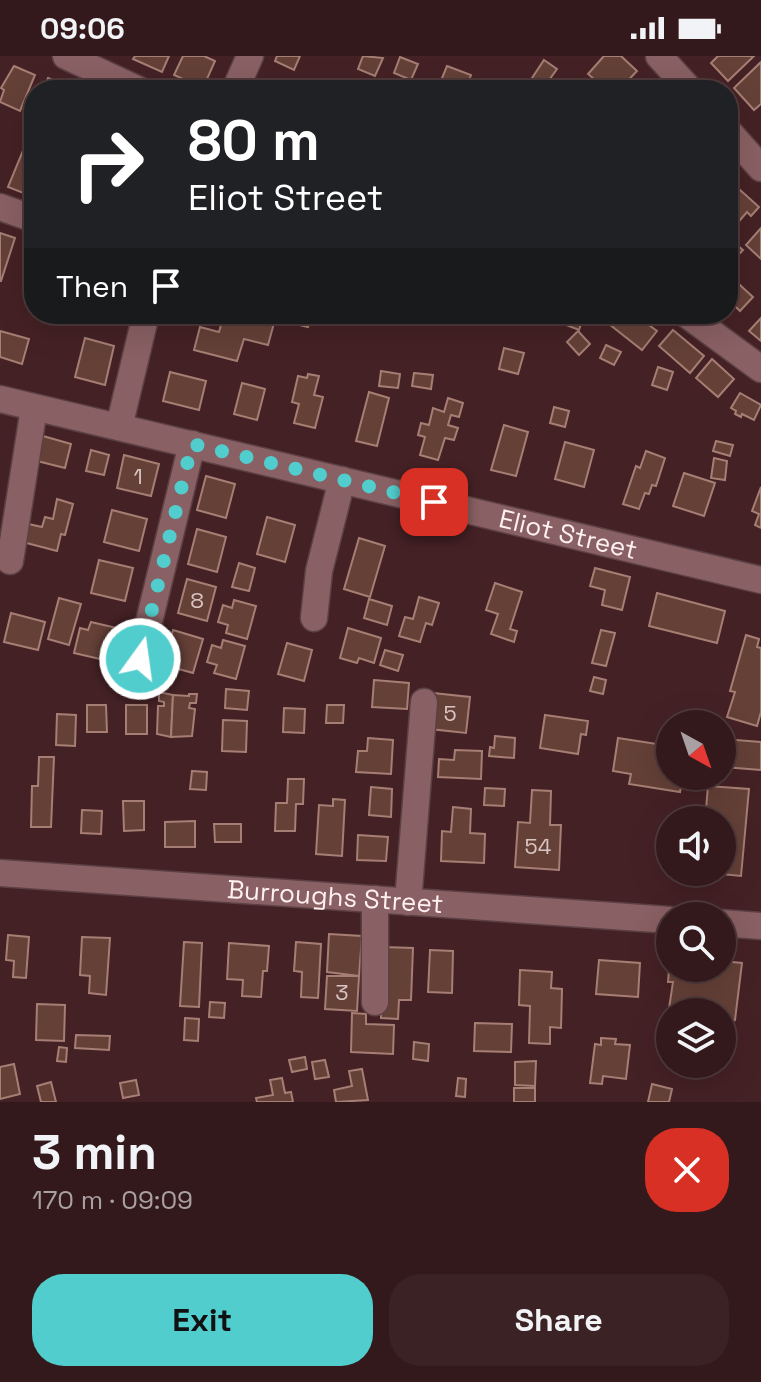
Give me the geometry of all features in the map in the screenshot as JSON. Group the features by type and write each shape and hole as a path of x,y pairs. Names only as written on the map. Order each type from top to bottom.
{"street":[{"path":"66,56 118,80"},
{"path":"239,80 250,56"},
{"path":"659,56 681,80"},
{"path":"738,142 761,168"},
{"path":"0,207 24,215"},
{"path":"119,427 144,324"},
{"path":"700,324 761,369"},
{"name":"Eliot Street","path":"0,399 761,580"},
{"path":"10,561 34,408"},
{"path":"140,659 192,444"},
{"path":"314,618 319,571 342,480"},
{"path":"408,902 424,702"},
{"name":"Burroughs Street","path":"0,873 656,919"},
{"path":"375,899 375,1002"},
{"path":"736,924 761,926"}],"building":[{"path":"135,56 169,56 162,72 133,59"},
{"path":"183,56 204,56 215,61 207,80 185,80 174,75"},
{"path":"277,56 300,56 294,70 275,61"},
{"path":"363,56 383,58 375,76 358,69"},
{"path":"604,56 621,56 637,71 628,80 593,80 588,74"},
{"path":"718,56 754,56 729,80 711,63"},
{"path":"400,57 418,64 411,80 394,73"},
{"path":"544,60 557,69 549,80 532,78"},
{"path":"761,62 761,104 754,110 738,92 738,84"},
{"path":"14,66 35,75 33,80 24,80 24,101 20,111 0,102 4,90 1,88"},
{"path":"447,66 471,75 469,80 441,80"},
{"path":"24,148 24,193 8,187"},
{"path":"738,188 759,207 751,216 747,212 738,222"},
{"path":"761,228 761,259 746,245"},
{"path":"0,233 15,238 1,281 0,281"},
{"path":"738,283 753,297 740,311 738,309"},
{"path":"761,318 761,341 749,331"},
{"path":"221,324 274,324 268,345 244,339 237,361 194,350 200,327 219,332"},
{"path":"564,324 581,324 579,330"},
{"path":"609,324 648,324 657,331 642,350"},
{"path":"673,330 704,356 690,373 659,346"},
{"path":"0,331 29,339 22,364 0,357"},
{"path":"578,331 590,344 579,355 567,342"},
{"path":"85,338 114,346 105,385 75,377"},
{"path":"606,345 621,352 614,365 600,358"},
{"path":"504,348 524,353 518,374 499,369"},
{"path":"712,359 734,379 718,397 696,378"},
{"path":"658,367 673,372 667,390 652,385"},
{"path":"381,371 400,374 398,388 379,386"},
{"path":"170,372 206,381 199,410 163,401"},
{"path":"414,373 433,375 431,389 412,386"},
{"path":"308,374 319,376 314,395 323,397 315,428 294,423 299,404 292,402 298,376 307,378"},
{"path":"242,383 265,389 257,420 234,414"},
{"path":"369,392 389,398 377,446 356,441"},
{"path":"740,393 761,405 754,420 735,414 736,411 731,408"},
{"path":"448,398 463,403 459,417 451,415 448,425 458,428 454,440 445,438 438,460 420,455 425,437 418,435 421,423 429,425 433,408 444,412"},
{"path":"554,407 569,411 565,427 550,423"},
{"path":"504,425 528,432 516,476 491,470"},
{"path":"43,436 71,444 65,468 37,461"},
{"path":"716,441 733,445 730,456 713,451"},
{"path":"565,442 594,450 584,487 555,479"},
{"path":"91,450 109,455 104,475 86,471"},
{"path":"646,451 665,458 656,486 652,485 649,494 645,493 639,509 623,504 636,466 640,468"},
{"path":"124,455 159,464 151,496 117,488"},
{"path":"714,458 727,461 725,480 711,478"},
{"path":"684,473 715,483 704,516 673,506"},
{"path":"206,476 235,484 226,518 197,510"},
{"path":"761,487 761,528 755,525 759,514 752,511"},
{"path":"57,499 73,504 65,535 61,534 57,551 19,541 24,523 42,527 45,517 53,519"},
{"path":"112,510 147,519 139,551 104,542"},
{"path":"267,517 295,525 285,562 257,554"},
{"path":"197,529 226,537 217,572 188,564"},
{"path":"359,538 385,546 370,597 344,589"},
{"path":"99,560 133,568 125,601 91,593"},
{"path":"239,563 255,568 249,591 232,587"},
{"path":"595,568 630,577 622,610 602,605 605,590 590,586"},
{"path":"187,579 216,587 207,621 178,613"},
{"path":"495,583 522,592 510,629 517,631 514,642 491,634 498,614 486,610"},
{"path":"657,593 725,611 717,643 649,626"},
{"path":"419,597 439,603 432,625 426,623 420,642 399,636 405,617 413,619"},
{"path":"59,598 81,604 69,645 48,639"},
{"path":"369,599 392,606 387,625 364,618"},
{"path":"234,600 256,606 247,639 226,633 228,625 218,622 223,605 232,608"},
{"path":"11,613 45,622 38,650 4,642"},
{"path":"91,622 121,629 113,662 74,653 80,628 88,630"},
{"path":"348,628 381,638 374,663 359,658 357,663 340,658"},
{"path":"173,630 203,639 193,673 164,665"},
{"path":"601,630 615,633 606,666 592,663"},
{"path":"746,635 759,639 761,712 757,726 736,720 736,710 729,710 735,692 730,691"},
{"path":"223,640 245,646 236,679 214,673 217,665 207,662 212,645 221,648"},
{"path":"287,643 312,650 304,681 278,674"},
{"path":"385,650 403,655 398,671 380,665"},
{"path":"594,677 606,680 603,694 590,691"},
{"path":"374,680 409,683 407,709 372,707"},
{"path":"226,689 249,691 247,710 225,708"},
{"path":"159,692 173,695 171,737 157,734 158,706 164,706 164,702 159,701"},
{"path":"433,693 470,697 466,733 430,729"},
{"path":"197,694 196,703 190,703 189,708 195,709 192,736 171,737 173,695"},
{"path":"87,705 106,705 107,732 87,732"},
{"path":"126,705 147,705 147,734 126,734"},
{"path":"327,705 344,705 343,723 326,723"},
{"path":"284,708 305,709 304,733 283,732"},
{"path":"57,714 76,715 75,746 56,745"},
{"path":"545,715 588,721 586,735 581,734 578,754 540,748"},
{"path":"223,720 247,721 246,752 222,751"},
{"path":"495,736 515,738 514,758 489,756 490,747 494,748"},
{"path":"368,738 393,740 391,774 356,772 358,751 367,751"},
{"path":"618,738 656,744 656,788 629,784 631,774 613,771"},
{"path":"736,740 761,742 761,770 736,768"},
{"path":"455,750 482,751 481,779 438,777 439,759 454,760"},
{"path":"39,757 54,757 51,827 31,827 32,786 38,786"},
{"path":"192,771 207,772 206,790 190,789"},
{"path":"288,779 304,779 303,804 296,804 295,831 275,831 276,803 287,803"},
{"path":"371,787 392,789 391,817 369,815"},
{"path":"485,788 505,789 504,806 484,805"},
{"path":"749,789 741,876 736,876 736,806 706,806 708,790"},
{"path":"532,790 551,791 550,825 561,825 559,870 515,867 518,822 530,823"},
{"path":"333,799 345,800 342,856 316,854 319,805 333,806"},
{"path":"123,801 144,801 144,830 124,831"},
{"path":"453,807 471,809 470,833 485,834 484,863 441,861 442,831 451,832"},
{"path":"82,810 102,811 101,834 81,833"},
{"path":"195,821 195,847 165,847 165,822"},
{"path":"214,824 241,824 241,842 215,842"},
{"path":"358,835 388,837 386,861 357,860"},
{"path":"329,934 362,936 359,976 327,972"},
{"path":"8,935 29,937 26,978 13,977 14,961 6,960"},
{"path":"82,937 110,938 106,995 89,993 90,976 80,975"},
{"path":"184,942 202,943 199,1007 180,1006"},
{"path":"296,942 321,944 318,998 301,997 302,972 294,971"},
{"path":"229,943 269,946 261,997 242,996 243,980 227,979"},
{"path":"383,947 413,948 411,1000 399,1000 398,1019 381,1018"},
{"path":"430,950 453,951 452,993 428,992"},
{"path":"599,960 640,963 638,997 596,994"},
{"path":"736,962 742,963 736,1012 736,998 671,998 673,982 736,982"},
{"path":"520,970 552,972 551,988 562,989 561,1028 550,1027 550,1044 529,1043 530,1006 519,1005"},
{"path":"327,976 359,976 357,1011 325,1009"},
{"path":"210,1002 225,1003 224,1018 209,1017"},
{"path":"37,1004 65,1005 64,1041 36,1040"},
{"path":"352,1013 366,1014 366,1024 394,1025 393,1054 351,1052"},
{"path":"185,1018 199,1019 198,1041 184,1040"},
{"path":"475,1023 512,1024 511,1052 474,1051"},
{"path":"76,1035 110,1036 109,1050 75,1048"},
{"path":"601,1038 616,1039 615,1044 630,1045 626,1079 603,1076 602,1084 590,1083 595,1044 601,1045"},
{"path":"414,1042 429,1044 428,1061 413,1059"},
{"path":"59,1047 67,1048 66,1062 57,1061"},
{"path":"305,1057 307,1069 292,1072 289,1060"},
{"path":"325,1060 329,1077 315,1079 312,1062"},
{"path":"536,1061 535,1086 515,1085 515,1062"},
{"path":"14,1064 20,1094 0,1099 0,1067"},
{"path":"362,1069 368,1100 336,1102 334,1090 352,1086 349,1071"},
{"path":"282,1078 285,1093 291,1092 293,1102 257,1102 256,1098 273,1095 270,1080"},
{"path":"458,1078 466,1079 465,1097 456,1096"},
{"path":"136,1080 139,1095 123,1098 120,1083"},
{"path":"51,1082 56,1102 41,1102 37,1086"},
{"path":"652,1084 672,1089 669,1102 648,1102"},
{"path":"514,1088 535,1088 535,1102 514,1102"}],"route":[{"path":"140,659 192,444 434,502"}]}
